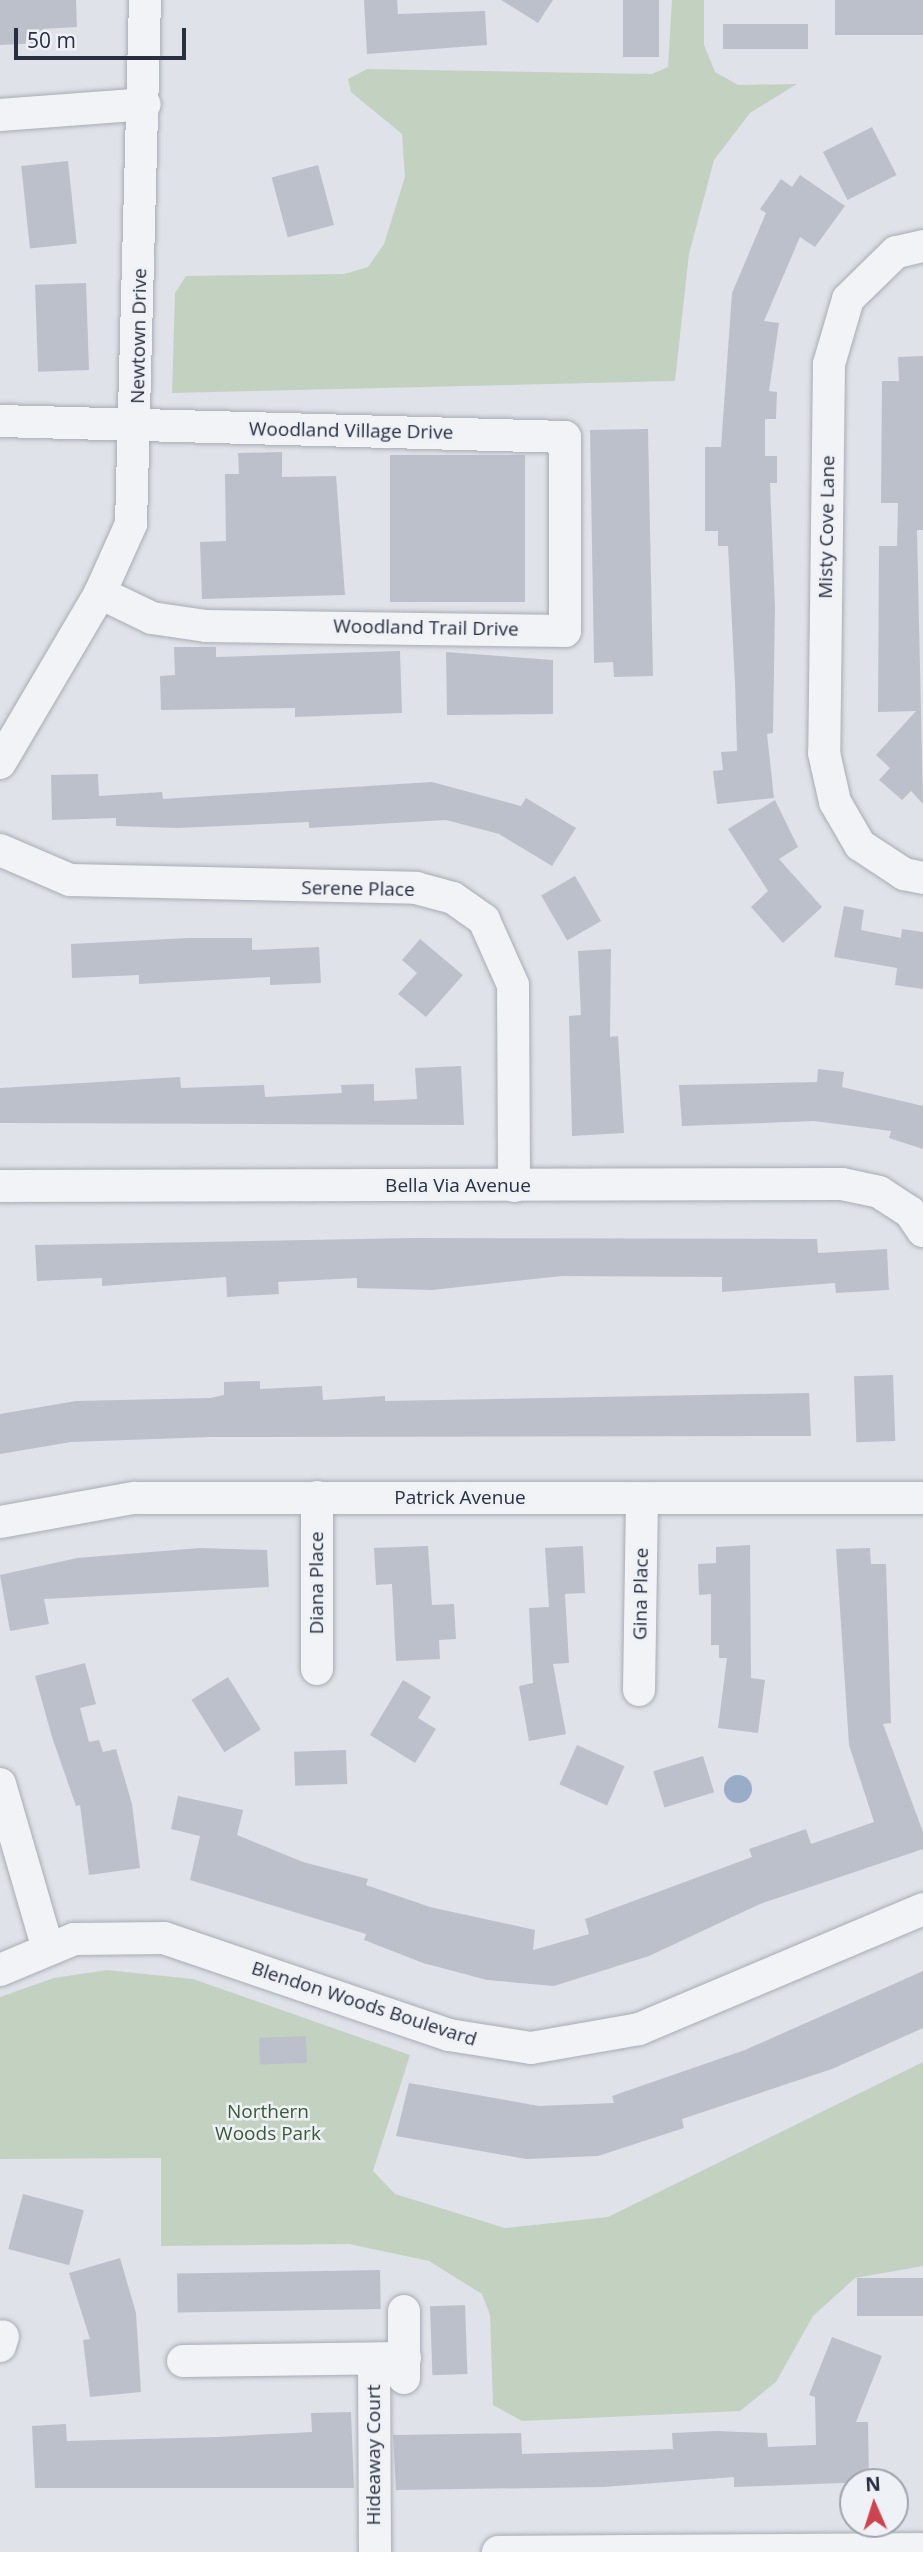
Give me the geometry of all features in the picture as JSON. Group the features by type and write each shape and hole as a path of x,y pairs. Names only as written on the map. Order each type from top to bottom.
{"street":[{"name":"Newtown Drive","path":"0,763 100,593 131,524 137,424 145,0"},
{"path":"0,115 145,104"},
{"name":"Misty Cove Lane","path":"923,246 896,252 848,299 830,364 824,753 835,802 860,845 904,874 923,878"},
{"name":"Woodland Village Drive","path":"0,421 565,437"},
{"name":"Woodland Trail Drive","path":"100,593 152,618 206,626 565,631 565,437"},
{"name":"Serene Place","path":"0,850 70,880 416,888 453,898 484,920 513,985 514,1185"},
{"name":"Bella Via Avenue","path":"0,1186 842,1184 879,1192 917,1222"},
{"name":"Diana Place","path":"317,1497 317,1669"},
{"name":"Patrick Avenue","path":"0,1522 134,1498 923,1498"},
{"name":"Gina Place","path":"639,1690 642,1499"},
{"path":"0,1784 47,1946"},
{"name":"Blendon Woods Boulevard","path":"0,1970 47,1946 100,1935 164,1938 449,2035 531,2048 639,2029 923,1909"},
{"name":"Hideaway Court","path":"183,2361 374,2359 405,2368 404,2311"},
{"name":"Hideaway Court","path":"374,2359 375,2552"},
{"path":"498,2552 923,2549"}],"green space":[{"path":"672,0 704,0 704,45 715,72 738,85 797,84 750,113 714,160 689,254 675,381 172,393 175,293 186,276 344,274 368,267 384,244 405,177 402,134 351,92 348,79 367,69 652,74 668,67"},
{"name":"Northern Woods Park","path":"107,1970 193,1979 410,2055 373,2171 395,2194 505,2228 608,2217 923,2062 923,2266 855,2278 813,2316 776,2382 740,2411 522,2421 493,2405 490,2315 482,2294 429,2261 349,2244 161,2246 161,2158 0,2159 0,1997 54,1978"}],"water":[{"path":"738,1775 748,1779 752,1789 748,1799 738,1803 728,1799 724,1789 728,1779"}],"building":[{"path":"0,0 76,0 77,27 43,29 43,43 0,45"},
{"path":"364,0 397,0 398,14 485,11 487,45 367,54"},
{"path":"501,0 553,0 538,23"},
{"path":"623,0 659,0 659,57 623,57"},
{"path":"835,0 923,0 923,35 835,35"},
{"path":"723,24 808,24 808,49 723,49"},
{"path":"872,127 897,175 848,200 823,152"},
{"path":"68,161 77,244 30,248 21,166"},
{"path":"318,165 334,225 288,237 272,177"},
{"path":"800,175 845,206 815,247 800,237 764,321 779,323 769,391 777,392 776,419 765,419 765,456 777,456 777,483 770,483 775,607 773,733 767,734 774,798 717,804 713,771 723,770 721,752 737,751 735,683 728,546 718,546 718,531 705,531 705,447 721,447 732,293 766,213 760,209 781,179 792,187"},
{"path":"86,283 89,370 38,372 35,285"},
{"path":"923,356 923,530 917,530 923,804 911,791 902,800 879,780 890,768 876,755 916,711 878,712 879,546 897,546 898,503 881,503 882,381 899,381 898,357"},
{"path":"648,429 653,676 614,677 613,662 594,663 590,430"},
{"path":"282,452 282,477 336,476 345,595 202,599 200,542 226,541 225,474 239,474 238,453"},
{"path":"390,455 525,455 525,602 390,602"},
{"path":"174,647 216,647 216,657 400,651 402,713 295,717 295,708 161,710 160,676 175,675"},
{"path":"446,652 553,660 553,714 447,715"},
{"path":"98,774 99,796 162,792 163,799 432,782 521,806 526,798 576,828 552,866 499,834 446,820 309,828 309,822 177,828 116,826 116,818 52,820 51,775"},
{"path":"775,800 798,847 779,859 822,907 783,943 751,907 768,891 728,829"},
{"path":"575,876 601,921 567,941 541,896"},
{"path":"844,906 864,910 861,930 901,938 902,929 923,932 923,989 895,985 897,968 834,957"},
{"path":"188,938 252,938 252,950 319,947 321,983 270,985 270,977 139,984 139,975 72,978 71,944"},
{"path":"420,939 463,975 426,1017 398,994 417,973 402,960"},
{"path":"611,949 610,1037 618,1036 624,1133 572,1136 569,1016 581,1015 578,951"},
{"path":"461,1066 464,1125 0,1123 0,1088 180,1077 181,1088 264,1085 265,1097 342,1093 341,1085 374,1084 374,1101 417,1099 415,1068"},
{"path":"818,1069 844,1072 842,1087 923,1106 923,1149 889,1138 891,1131 814,1121 682,1126 679,1085 817,1082"},
{"path":"414,1238 817,1239 818,1253 887,1249 889,1290 836,1293 835,1283 722,1292 722,1277 562,1276 432,1290 357,1288 357,1278 278,1282 279,1294 227,1297 226,1277 102,1286 102,1278 37,1281 35,1245"},
{"path":"893,1375 895,1441 856,1442 854,1376"},
{"path":"260,1381 260,1389 322,1386 323,1400 385,1396 385,1401 809,1393 811,1436 211,1437 71,1442 0,1454 0,1414 76,1401 210,1398 224,1395 224,1382"},
{"path":"750,1545 751,1678 765,1680 758,1733 718,1728 727,1658 719,1658 719,1645 711,1645 711,1594 699,1595 698,1564 716,1563 716,1547"},
{"path":"428,1546 432,1605 454,1604 456,1639 439,1640 440,1659 396,1661 392,1584 376,1585 374,1548"},
{"path":"583,1546 585,1593 565,1594 569,1663 553,1664 566,1734 529,1741 519,1686 533,1683 529,1608 549,1607 545,1548"},
{"path":"200,1548 267,1550 269,1587 44,1599 49,1624 10,1631 0,1575 77,1558"},
{"path":"870,1548 871,1564 886,1564 891,1723 883,1724 923,1832 923,1849 760,1904 649,1956 554,1986 487,1980 423,1963 364,1940 366,1934 190,1880 200,1836 171,1829 178,1796 243,1810 237,1835 303,1862 368,1879 366,1885 430,1907 535,1930 533,1950 589,1934 585,1919 752,1857 749,1849 806,1829 811,1844 874,1822 849,1745 836,1549"},
{"path":"85,1663 96,1704 80,1708 89,1742 99,1740 103,1752 116,1749 132,1804 140,1868 89,1875 80,1805 76,1806 52,1737 35,1676"},
{"path":"228,1677 261,1730 224,1752 192,1700"},
{"path":"403,1680 431,1697 418,1718 436,1729 415,1763 370,1735"},
{"path":"577,1745 625,1766 607,1805 560,1784"},
{"path":"346,1750 347,1784 295,1786 294,1752"},
{"path":"703,1756 714,1792 664,1808 653,1771"},
{"path":"923,1971 923,2028 832,2069 682,2119 684,2128 598,2156 526,2159 396,2136 409,2083 539,2106 614,2103 612,2096 745,2050"},
{"path":"306,2036 307,2063 260,2065 259,2038"},
{"path":"23,2194 84,2210 69,2265 8,2249"},
{"path":"120,2258 136,2313 141,2392 90,2397 83,2340 90,2339 69,2273"},
{"path":"380,2270 381,2309 178,2313 177,2274"},
{"path":"857,2278 923,2278 923,2316 857,2316"},
{"path":"465,2305 467,2374 432,2375 430,2306"},
{"path":"832,2337 882,2356 856,2422 868,2422 869,2468 839,2468 839,2483 734,2487 734,2477 603,2487 396,2490 393,2435 521,2433 522,2454 673,2449 672,2433 717,2431 767,2433 768,2447 816,2445 815,2397 809,2395"},
{"path":"351,2412 354,2488 35,2488 32,2426 66,2424 67,2441 218,2437 312,2432 311,2413"}]}
